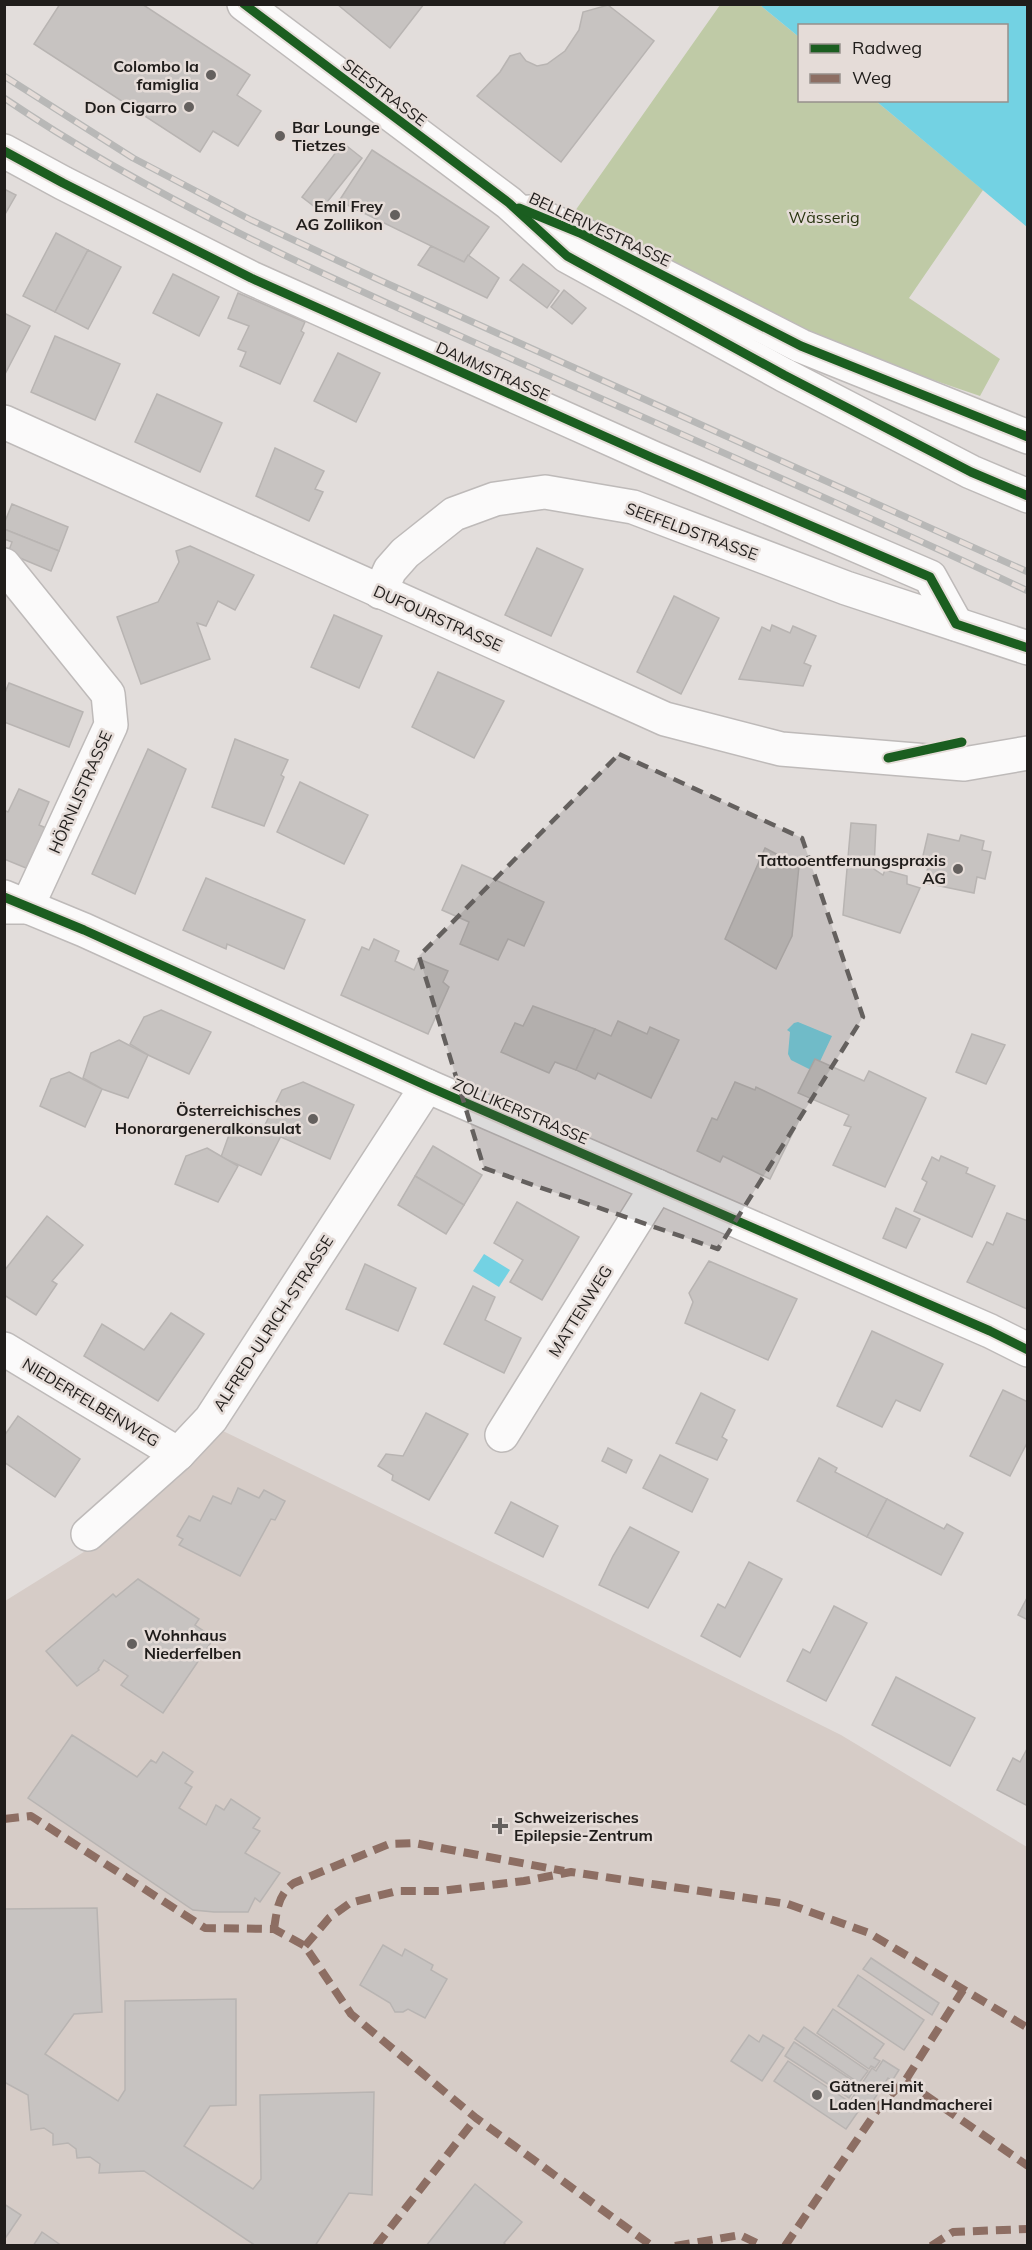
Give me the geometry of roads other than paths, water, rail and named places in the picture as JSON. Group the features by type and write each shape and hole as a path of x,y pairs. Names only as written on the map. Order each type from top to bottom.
{"street":[{"name":"SEESTRASSE","path":"244,4 509,203"},
{"name":"DAMMSTRASSE","path":"4,151 261,283 653,458 930,577 956,624"},
{"name":"BELLERIVESTRASSE","path":"509,203 580,233 801,346 1028,437"},
{"name":"BELLERIVESTRASSE","path":"509,203 567,256 784,375 971,472 1028,496"},
{"name":"DUFOURSTRASSE","path":"4,422 665,719 781,749 888,758 963,753 1028,753"},
{"name":"SEEFELDSTRASSE","path":"380,592 390,570 405,553 454,514 495,499 545,492 633,507 846,588 1028,648"},
{"name":"HÖRNLISTRASSE","path":"4,565 108,694 111,725 12,904"},
{"name":"DUFOURSTRASSE","path":"963,753 1028,732"},
{"name":"ZOLLIKERSTRASSE","path":"12,904 115,944 427,1086 990,1331 1028,1350"},
{"name":"ALFRED-ULRICH-STRASSE","path":"88,1534 178,1454 210,1419 427,1086"},
{"name":"MATTENWEG","path":"502,1436 657,1186"},
{"name":"NIEDERFELBENWEG","path":"4,1349 178,1454"}],"water":[{"path":"760,5 1027,5 1027,227 877,102 1008,102 1008,24 798,24 798,36"},
{"path":"798,1022 832,1036 815,1072 791,1060 788,1054 790,1032 787,1030"},
{"path":"484,1254 510,1270 499,1287 473,1271"}],"railway":[{"path":"4,76 133,158 251,220 1028,572"},
{"path":"4,98 62,136 122,171 307,266 1028,591"}],"place":[{"name":"Colombo la famiglia","path":"211,75"},
{"name":"Don Cigarro","path":"189,107"},
{"name":"Bar Lounge Tietzes","path":"280,136"},
{"name":"Emil Frey AG Zollikon","path":"395,215"},
{"name":"Tattooentfernungspraxis AG","path":"958,869"},
{"name":"Österreichisches Honorargeneralkonsulat","path":"313,1119"},
{"name":"Wohnhaus Niederfelben","path":"132,1644"},
{"name":"Schweizerisches Epilepsie-Zentrum","path":"500,1826"},
{"name":"Gätnerei mit Laden Handmacherei","path":"817,2095"}],"park label":[{"name":"Wässerig","path":"824,217"}]}
